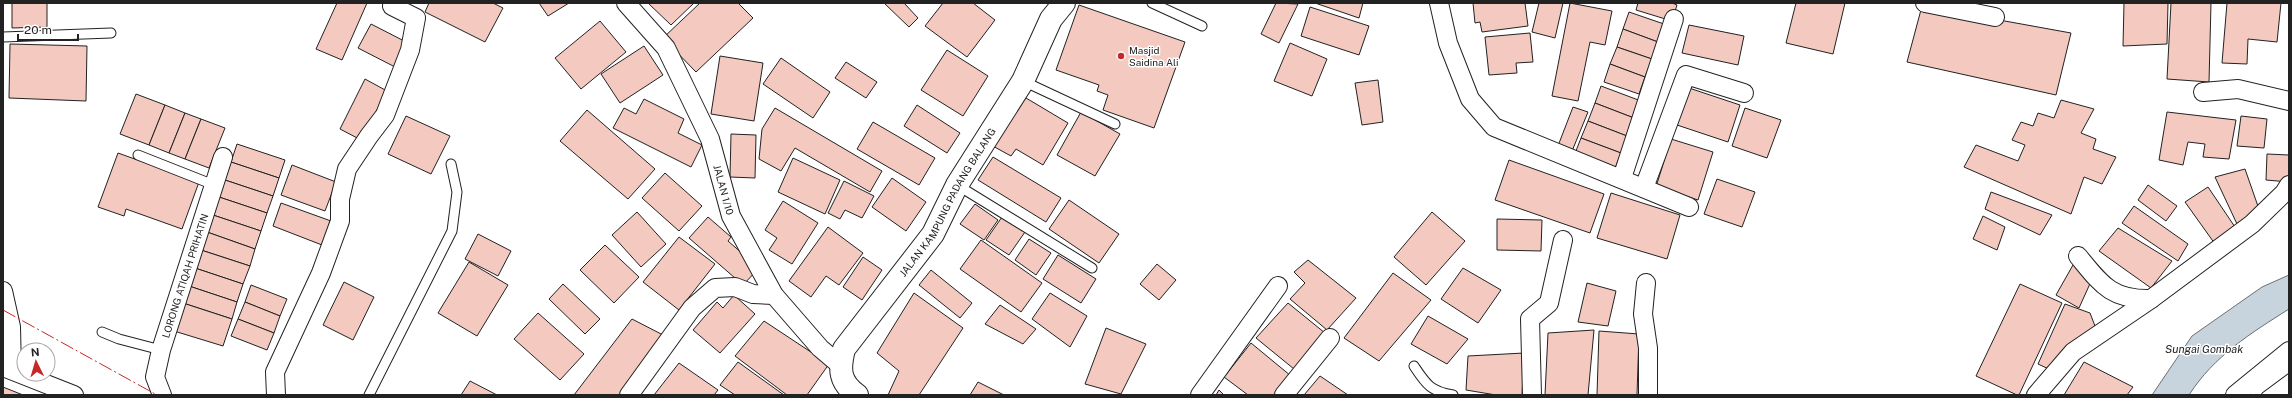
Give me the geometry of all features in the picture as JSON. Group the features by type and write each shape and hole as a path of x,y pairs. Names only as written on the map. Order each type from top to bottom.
{"street":[{"name":"JALAN 1/10","path":"626,3 666,48 710,139 730,216 774,295 820,348 840,365"},
{"name":"JALAN KAMPUNG PADANG BALANG","path":"840,365 844,349 933,234 957,185 1023,81 1051,19 1064,3"},
{"path":"1439,3 1448,43 1470,98 1494,127 1550,151 1622,178 1689,207"},
{"path":"1925,3 1995,17"},
{"path":"276,395 275,372 321,273 340,220 340,199 347,169 385,115 410,50 417,10 392,6"},
{"path":"1622,178 1674,19"},
{"path":"1644,188 1686,75 1744,93"},
{"path":"2203,92 2238,89 2289,101"},
{"name":"LORONG ATIQAH PRIHATIN","path":"162,395 155,377 161,350 222,158"},
{"path":"2036,395 2072,352 2151,299 2252,224 2284,194 2289,186"},
{"path":"1532,395 1530,319 1550,303 1563,240"},
{"path":"2078,256 2103,286 2132,299 2151,299"},
{"path":"1646,283 1643,314 1648,348 1648,395"},
{"path":"1200,395 1278,286"},
{"path":"629,395 692,308 715,288 735,288 753,294 774,295"},
{"path":"3,291 11,327 7,368 74,395"},
{"path":"1284,395 1330,338"},
{"path":"2235,395 2289,351"},
{"path":"840,365 842,377 852,394"}],"lane":[{"path":"1152,3 1202,26"},
{"path":"3,37 111,33"},
{"path":"1023,81 1115,124"},
{"path":"138,154 214,185"},
{"path":"370,395 452,231 457,192 451,164"},
{"path":"957,185 1092,268"},
{"path":"102,332 126,341 161,350"},
{"path":"1414,366 1427,386 1438,393 1453,395"},
{"path":"2255,395 2260,388 2289,367"}],"water":[{"name":"Sungai Gombak","path":"2289,275 2289,309 2234,346 2210,368 2189,395 2152,395 2192,336 2262,287"}],"building":[{"path":"12,3 47,3 47,27 12,28"},
{"path":"337,3 367,3 342,60 316,49"},
{"path":"429,3 493,3 503,8 485,42 425,12"},
{"path":"539,3 569,3 548,16"},
{"path":"648,3 694,3 671,25"},
{"path":"700,3 738,3 753,18 696,72 663,38"},
{"path":"884,3 904,3 918,18 909,27"},
{"path":"943,3 973,3 995,20 967,57 925,26"},
{"path":"1276,3 1298,4 1279,43 1261,34"},
{"path":"1315,3 1363,3 1359,18"},
{"path":"1473,3 1525,3 1528,26 1482,32 1480,22 1475,23"},
{"path":"1539,3 1563,3 1555,38 1532,32"},
{"path":"1570,3 1612,11 1605,45 1590,42 1578,101 1552,96"},
{"path":"1638,3 1672,3 1677,5 1672,21 1636,10"},
{"path":"1796,3 1845,3 1833,54 1786,43"},
{"path":"2124,3 2168,3 2167,44 2123,46"},
{"path":"2171,3 2211,3 2209,82 2167,79"},
{"path":"2227,3 2281,3 2277,42 2248,39 2247,64 2222,63"},
{"name":"Masjid Saidina Ali","path":"1079,5 1185,42 1154,128 1103,110 1108,95 1097,91 1099,85 1056,70"},
{"path":"1922,6 2071,33 2056,95 1907,62"},
{"path":"1310,7 1369,26 1359,55 1301,36"},
{"path":"1629,12 1664,24 1658,42 1623,29"},
{"path":"600,21 626,52 581,89 555,58"},
{"path":"371,24 410,44 397,68 358,48"},
{"path":"1689,25 1744,36 1738,65 1682,53"},
{"path":"1623,29 1658,42 1652,59 1617,47"},
{"path":"1530,33 1533,62 1516,63 1517,73 1489,75 1485,37"},
{"path":"1290,43 1327,59 1312,96 1274,81"},
{"path":"10,44 87,46 86,101 9,98"},
{"path":"644,46 663,75 620,103 601,74"},
{"path":"1617,47 1652,59 1645,77 1610,64"},
{"path":"947,50 988,76 963,116 921,90"},
{"path":"720,56 763,63 754,121 711,114"},
{"path":"781,58 830,92 813,118 763,84"},
{"path":"846,62 877,82 866,98 835,78"},
{"path":"1610,64 1645,77 1639,94 1604,82"},
{"path":"365,79 387,91 361,140 340,129"},
{"path":"1378,80 1383,122 1362,125 1355,83"},
{"path":"1601,86 1641,101 1634,118 1595,103"},
{"path":"1689,88 1740,105 1728,142 1677,125"},
{"path":"136,94 165,105 149,145 120,134"},
{"path":"1021,95 1068,123 1043,165 1016,149 1011,156 991,145"},
{"path":"644,99 684,119 678,133 702,145 691,167 613,128 624,108 636,114"},
{"path":"2061,100 2094,109 2081,133 2096,139 2093,149 2116,157 2102,184 2084,177 2071,214 1964,167 1976,145 2018,161 2025,145 2012,140 2021,122 2033,126 2038,113 2054,118"},
{"path":"1595,103 1634,118 1627,136 1588,121"},
{"path":"165,105 185,113 169,153 149,145"},
{"path":"917,105 960,133 947,153 904,126"},
{"path":"1573,107 1588,112 1570,156 1556,151"},
{"path":"775,108 882,171 870,192 795,148 781,171 759,159 762,129"},
{"path":"1745,108 1781,120 1767,158 1732,146"},
{"path":"587,110 655,169 628,199 560,141"},
{"path":"1081,112 1120,134 1095,176 1057,155"},
{"path":"2167,112 2236,120 2229,159 2203,157 2205,144 2188,142 2183,165 2159,160"},
{"path":"185,113 201,119 185,159 169,153"},
{"path":"406,116 450,136 431,174 388,154"},
{"path":"2241,116 2267,119 2264,148 2237,146"},
{"path":"201,119 225,128 209,168 185,159"},
{"path":"1588,121 1627,136 1621,153 1581,138"},
{"path":"873,122 935,158 919,185 857,149"},
{"path":"731,134 756,135 755,178 730,177"},
{"path":"1581,138 1621,153 1614,171 1574,156"},
{"path":"1671,139 1713,152 1698,200 1671,191 1655,190"},
{"path":"237,144 285,160 279,178 231,162"},
{"path":"118,153 199,182 182,229 126,209 124,216 98,207"},
{"path":"2267,154 2289,155 2289,182 2266,180"},
{"path":"993,157 1061,198 1046,222 978,180"},
{"path":"793,158 840,180 825,214 778,192"},
{"path":"1509,160 1604,194 1590,233 1495,200"},
{"path":"231,162 279,178 273,196 225,180"},
{"path":"292,165 336,182 325,211 281,195"},
{"path":"2245,169 2260,212 2237,224 2215,177"},
{"path":"665,173 702,206 679,231 642,198"},
{"path":"892,178 926,202 906,231 872,207"},
{"path":"1717,179 1755,192 1742,227 1704,214"},
{"path":"225,180 273,196 267,213 219,197"},
{"path":"844,181 874,196 862,218 845,210 840,219 828,213"},
{"path":"2148,185 2177,206 2166,221 2138,200"},
{"path":"2208,187 2237,230 2215,244 2185,202"},
{"path":"1991,192 2052,215 2040,235 1985,209"},
{"path":"1611,193 1680,215 1667,259 1597,238"},
{"path":"219,197 267,213 261,231 213,215"},
{"path":"1069,200 1119,234 1099,263 1049,229"},
{"path":"783,201 818,223 792,264 769,250 777,238 765,230"},
{"path":"281,203 331,221 322,245 273,226"},
{"path":"975,204 998,220 984,240 960,224"},
{"path":"2134,206 2188,244 2178,261 2122,223"},
{"path":"637,212 666,244 641,267 612,235"},
{"path":"1432,212 1465,241 1426,285 1394,257"},
{"path":"213,215 261,231 255,249 207,232"},
{"path":"1983,216 2005,227 1997,250 1973,239"},
{"path":"708,217 731,237 728,241 759,268 743,285 689,238"},
{"path":"1002,217 1025,232 1009,255 986,240"},
{"path":"1497,219 1542,220 1541,251 1497,250"},
{"path":"828,227 863,253 839,285 826,276 811,297 789,281"},
{"path":"2118,228 2172,261 2151,288 2099,251"},
{"path":"207,232 255,249 250,266 201,250"},
{"path":"478,234 511,251 498,276 465,259"},
{"path":"679,237 715,264 679,310 643,282"},
{"path":"1029,239 1051,253 1036,275 1015,260"},
{"path":"981,240 1042,283 1021,312 960,269"},
{"path":"605,245 639,277 614,303 580,270"},
{"path":"201,250 250,266 243,284 195,268"},
{"path":"1058,255 1096,279 1081,303 1043,279"},
{"path":"863,257 882,270 862,300 843,287"},
{"path":"1308,260 1356,298 1327,330 1290,299 1305,283 1294,272"},
{"path":"469,262 508,285 477,336 438,313"},
{"path":"1157,264 1176,280 1159,300 1140,284"},
{"path":"2073,265 2093,277 2079,308 2056,295"},
{"path":"195,268 243,284 237,302 189,286"},
{"path":"1463,268 1501,290 1478,323 1441,299"},
{"path":"931,270 972,303 960,318 919,285"},
{"path":"1393,273 1431,300 1379,361 1344,338"},
{"path":"344,282 374,297 353,340 323,325"},
{"path":"1587,283 1616,291 1608,326 1578,322"},
{"path":"563,284 600,319 585,334 549,299"},
{"path":"2020,284 2062,303 2019,395 2017,395 1976,376"},
{"path":"251,285 287,299 280,316 245,302"},
{"path":"189,286 237,302 232,319 183,303"},
{"path":"914,293 963,328 919,395 888,395 899,371 877,353"},
{"path":"1050,293 1087,316 1070,347 1032,319"},
{"path":"734,295 755,314 720,353 693,330 717,302 723,308"},
{"path":"245,302 280,316 274,333 238,319"},
{"path":"183,303 232,319 223,346 174,331"},
{"path":"1288,303 1325,333 1294,369 1256,338"},
{"path":"2065,304 2090,313 2095,326 2051,370 2038,364"},
{"path":"1000,305 1036,329 1023,344 985,324"},
{"path":"538,313 584,354 560,380 514,339"},
{"path":"1428,316 1468,339 1447,364 1411,344"},
{"path":"238,319 274,333 267,350 231,336"},
{"path":"632,319 665,336 622,395 574,395"},
{"path":"764,321 829,364 807,395 787,395 735,356"},
{"path":"1106,328 1146,344 1121,394 1085,384"},
{"path":"1594,330 1588,395 1545,395 1548,333"},
{"path":"1599,331 1639,334 1637,395 1597,395"},
{"path":"1251,343 1291,376 1277,395 1248,395 1224,377"},
{"path":"1524,353 1522,395 1496,395 1466,390 1468,356"},
{"path":"738,362 784,395 735,395 720,385"},
{"path":"2084,362 2133,387 2127,395 2064,395"},
{"path":"679,363 718,390 714,395 654,395"},
{"path":"1320,376 1348,395 1304,395"},
{"path":"470,381 497,395 461,395"},
{"path":"978,382 1004,395 970,395"},
{"path":"3,387 23,395 3,395"},
{"path":"1219,390 1224,395 1216,395"}],"power":[{"path":"3,310 157,395"}],"place":[{"name":"Masjid Saidina Ali","path":"1121,56"}]}
